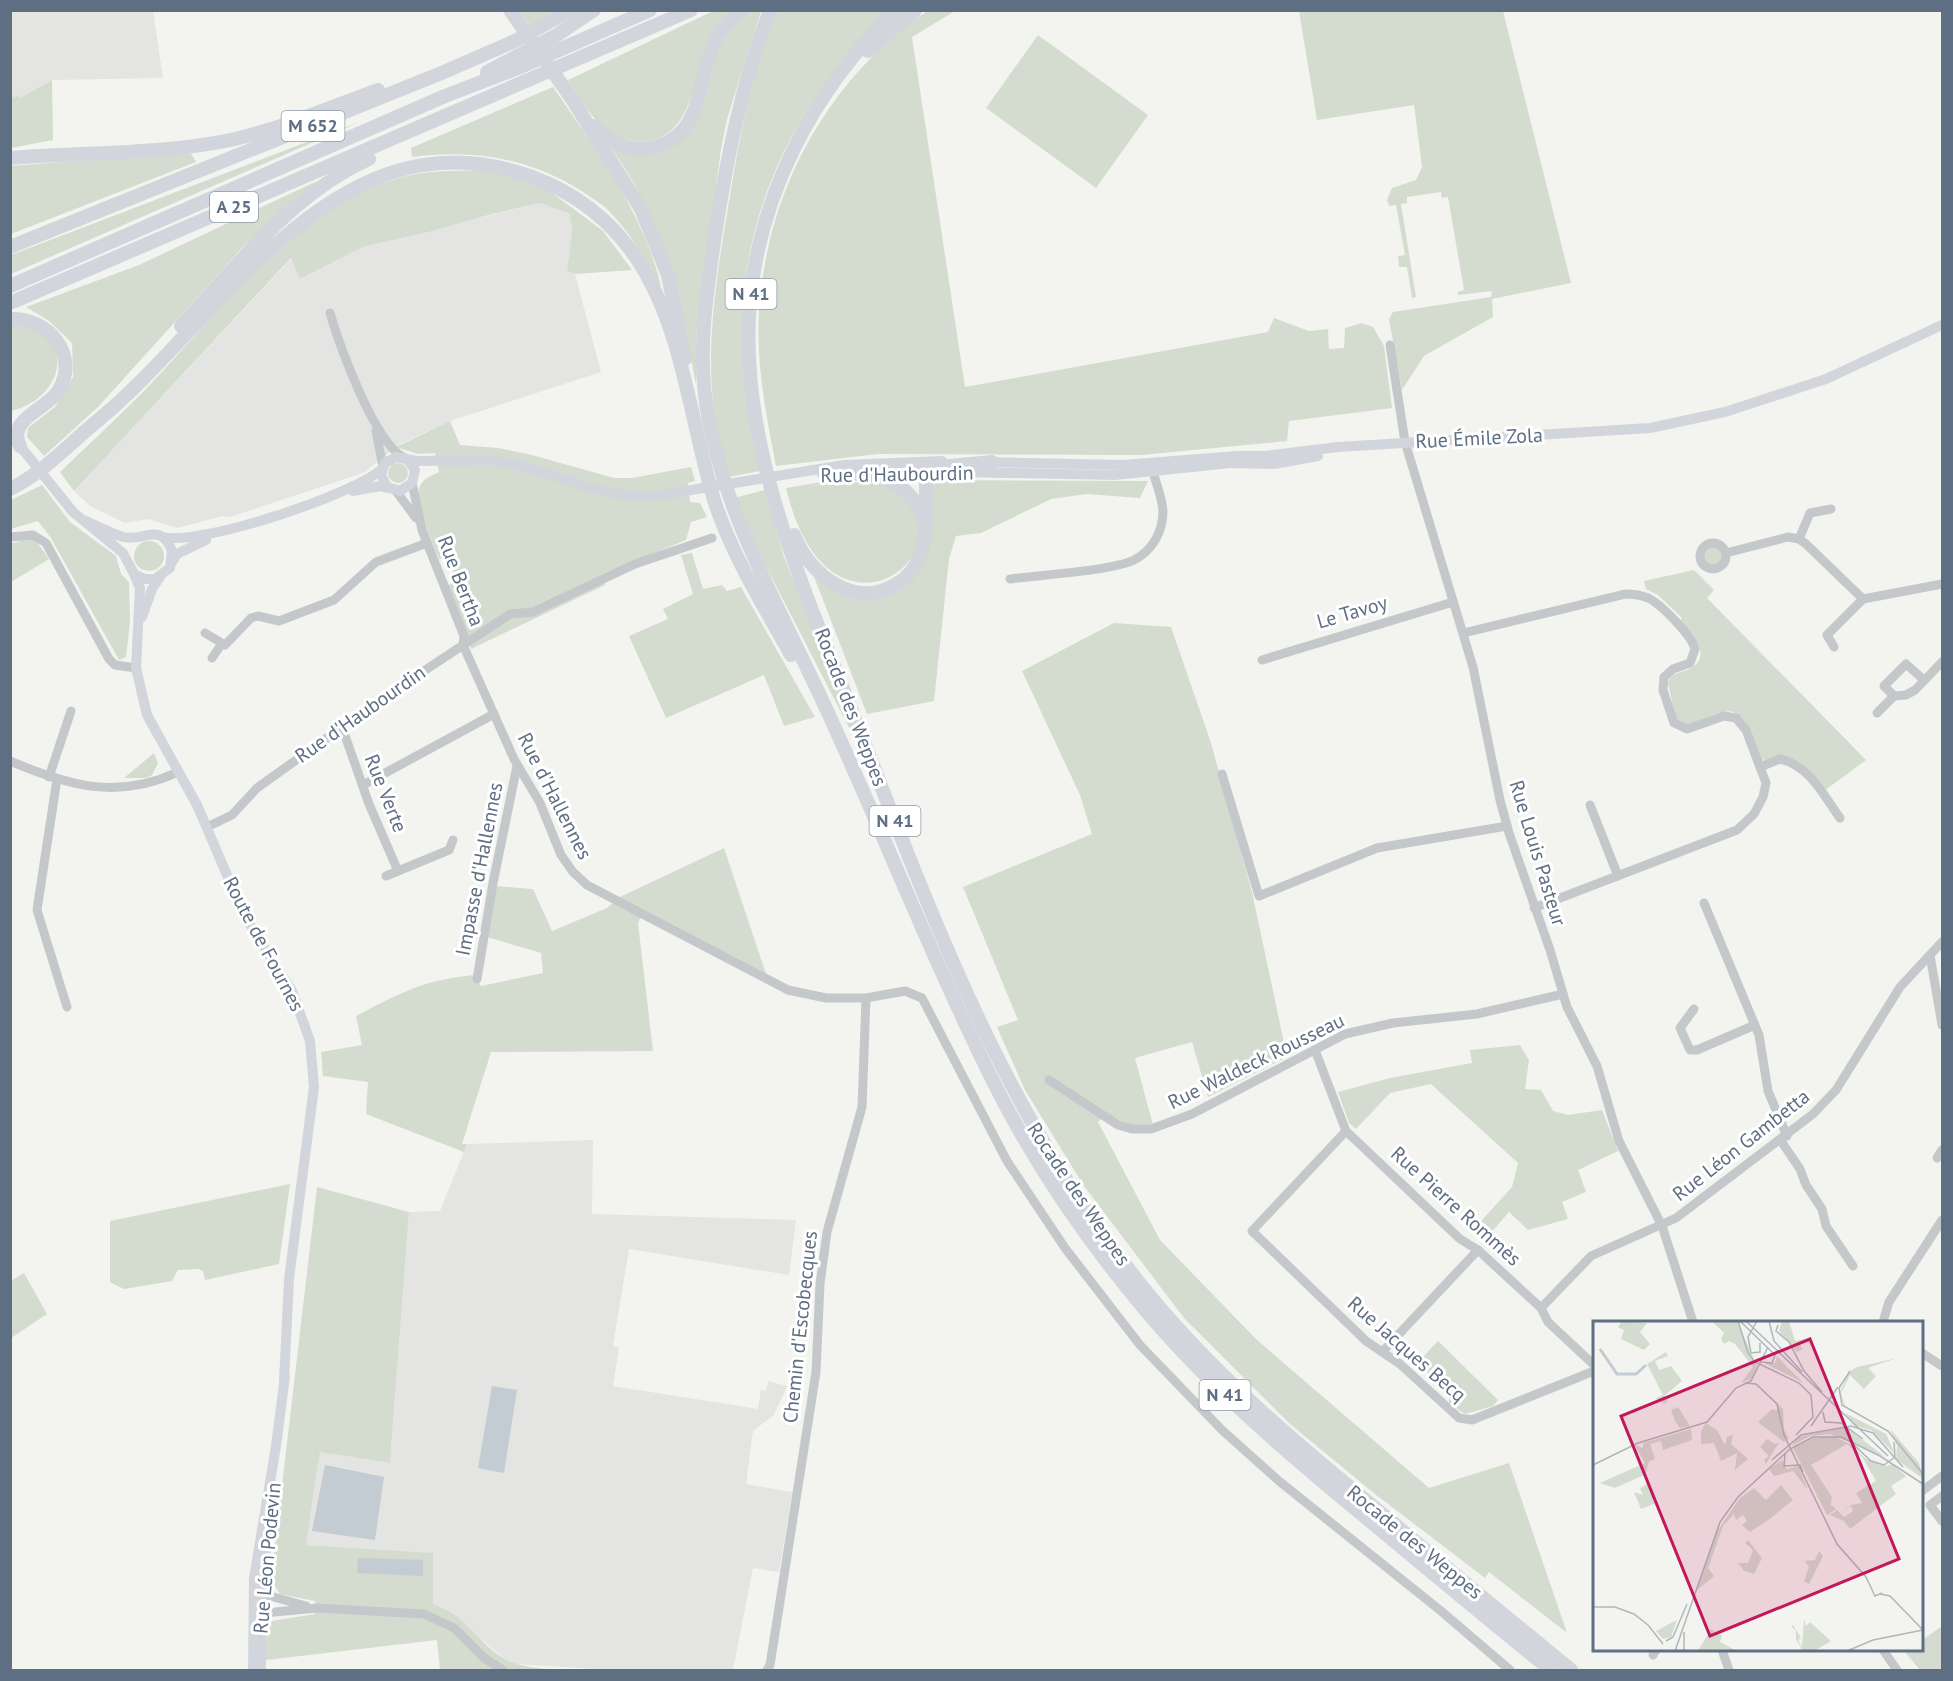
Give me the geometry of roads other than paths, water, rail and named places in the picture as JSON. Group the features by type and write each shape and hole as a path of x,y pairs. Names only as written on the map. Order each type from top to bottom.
{"highway":[{"name":"M 652","path":"10,247 444,72 495,50 572,10"},
{"path":"445,96 459,85 515,58 594,10"},
{"name":"A 25","path":"10,285 445,96 518,68 650,10"},
{"name":"A 25","path":"10,303 691,10"},
{"path":"572,99 602,133 617,143 646,149 667,142 690,121 696,109 713,45 724,26 743,10"},
{"path":"805,130 842,68 896,10"},
{"path":"805,130 863,57 915,10"},
{"path":"510,11 572,99 630,188 659,249 677,312 693,420"},
{"name":"N 41","path":"768,16 740,98 728,156 705,312 703,351 705,391 719,466 743,536 855,773"},
{"path":"10,158 177,147 221,141 279,125 402,82 444,72"},
{"path":"96,422 108,404 242,261 312,193 348,168 517,92 544,74"},
{"name":"N 41","path":"767,468 751,381 750,302 760,240 769,207 784,168 805,130"},
{"path":"10,489 51,464 96,422 110,413 259,260 318,210 363,184 390,173 423,165 457,163 513,170 545,182 576,198 611,227 635,256 657,297 716,504 730,540 855,773"},
{"path":"10,319 39,323 58,340 65,368 61,386 53,397 20,425 17,436 19,445"},
{"path":"10,418 53,397"},
{"path":"767,468 801,550 822,574 849,590 876,592 908,577 920,559 925,533 926,471 930,467 997,466"},
{"name":"Rocade des Weppes","path":"767,468 777,512 872,763 957,975 1002,1071 1041,1141 1084,1208 1155,1301 1254,1406 1571,1671"},
{"path":"851,473 886,478 904,489 919,507 925,533"},
{"name":"Rocade des Weppes","path":"855,773 995,1085 1041,1166 1113,1269 1184,1353 1236,1407 1546,1668"}],"main road":[{"name":"Rue Émile Zola","path":"1152,468 1274,464 1304,460 1360,446 1638,430 1677,424 1725,412 1826,379 1942,325"},
{"path":"19,445 61,496 84,520 116,546 127,561 140,588 137,632"},
{"path":"405,458 413,466 414,480"},
{"name":"Rue d'Haubourdin","path":"453,460 475,458 499,461 615,495 648,497 795,475 825,467 869,463 997,466"},
{"path":"137,632 149,595 177,554 222,532 337,494 367,480 390,459 453,460"},
{"path":"337,494 380,486 405,489 426,469 453,460"},
{"path":"997,466 1152,468"},
{"path":"382,468 382,479 393,489"},
{"name":"Rue d'Haubourdin","path":"795,475 926,471"},
{"path":"84,520 121,536 152,534 177,540 222,532"},
{"path":"127,561 129,546 140,536"},
{"path":"163,537 171,548 172,562"},
{"path":"135,574 147,579 160,577"},
{"name":"Route de Fournes","path":"137,632 136,668 147,715 207,827 238,903 292,991 305,1024 314,1070 310,1125"},
{"name":"Rue Léon Podevin","path":"253,1671 257,1592 292,1325 310,1125"},
{"name":"Rue Léon Podevin","path":"256,1614 261,1671"}],"street":[{"path":"330,314 369,411 380,445 382,468"},
{"name":"Rue Louis Pasteur","path":"1390,345 1405,442 1463,633 1481,703 1507,826 1563,994 1597,1066 1619,1141 1662,1226 1693,1321"},
{"path":"369,411 391,449 405,458"},
{"path":"1010,579 1125,564 1143,555 1156,539 1162,520 1161,501 1152,468"},
{"name":"Rue Bertha","path":"414,480 422,530"},
{"name":"Rue Bertha","path":"393,489 405,499 422,530 464,636 463,645"},
{"path":"1799,539 1810,513 1831,509"},
{"path":"10,537 28,534 39,537 49,547 112,663 136,668"},
{"path":"1726,553 1788,537 1799,539 1863,599"},
{"name":"Rue d'Haubourdin","path":"207,827 232,815 257,788 342,727 510,614 533,612 661,554 712,538"},
{"path":"212,658 221,645 230,643 251,618 279,621 334,600 376,562 427,543"},
{"path":"1834,647 1827,635 1863,599 1942,584"},
{"path":"1463,633 1625,594 1648,598 1658,605 1692,641 1695,649 1690,663 1673,669 1664,677 1664,690 1674,723 1687,729 1724,716 1736,718 1743,725 1766,783 1763,797 1750,820 1742,828 1534,908"},
{"name":"Le Tavoy","path":"1262,660 1453,602"},
{"path":"205,633 221,645"},
{"name":"Rue d'Hallennes","path":"463,645 517,766 540,804 564,860 576,876 604,895 788,990 817,997 866,998"},
{"path":"1877,713 1894,696 1910,693 1942,662"},
{"path":"1894,696 1884,686 1906,664 1924,680"},
{"path":"67,1007 37,910 53,778 71,711"},
{"path":"363,785 494,714"},
{"name":"Rue Verte","path":"342,727 398,871"},
{"path":"1760,767 1780,759 1802,769 1840,818"},
{"path":"10,761 53,778 95,787 130,787 153,783 178,772"},
{"name":"Impasse d'Hallennes","path":"477,978 517,766"},
{"path":"1222,774 1259,896 1377,848 1507,826"},
{"path":"1590,805 1618,876"},
{"path":"386,876 449,850 453,840"},
{"path":"1704,903 1755,1025 1761,1043 1768,1091 1784,1139 1806,1185 1822,1209 1826,1226 1853,1266"},
{"name":"Rue Léon Gambetta","path":"1662,1226 1682,1214 1784,1139 1833,1095 1896,993 1942,942"},
{"path":"1930,955 1942,1025"},
{"path":"866,998 905,991 918,994 927,1003 1007,1161 1096,1291 1140,1345 1181,1389 1279,1481 1442,1611 1510,1671"},
{"name":"Rue Waldeck Rousseau","path":"1049,1080 1118,1125 1132,1129 1151,1129 1192,1114 1345,1034 1384,1024 1470,1016 1563,994"},
{"name":"Chemin d'Escobecques","path":"767,1671 815,1381 820,1284 827,1232 862,1107 865,1076 866,998"},
{"path":"1694,1009 1680,1028 1690,1050 1697,1050 1755,1025"},
{"name":"Rue Pierre Rommès","path":"1315,1050 1346,1131 1460,1239 1478,1250 1541,1308 1548,1322 1593,1364"},
{"name":"Rue Jacques Becq","path":"1346,1131 1252,1231 1366,1341 1404,1368 1455,1416 1465,1420 1593,1371"},
{"path":"1884,1321 1892,1297 1942,1220"},
{"path":"1541,1308 1591,1256 1662,1226"},
{"path":"1382,1352 1478,1250"},
{"path":"1923,1354 1942,1366"},
{"path":"1923,1491 1942,1476"},
{"path":"1923,1494 1942,1521"},
{"path":"1930,1505 1942,1496"},
{"path":"257,1592 317,1608"},
{"path":"256,1614 317,1608 424,1614 454,1628 484,1658 502,1671"},
{"path":"1722,1651 1729,1671"},
{"path":"1884,1651 1897,1671"}]}
